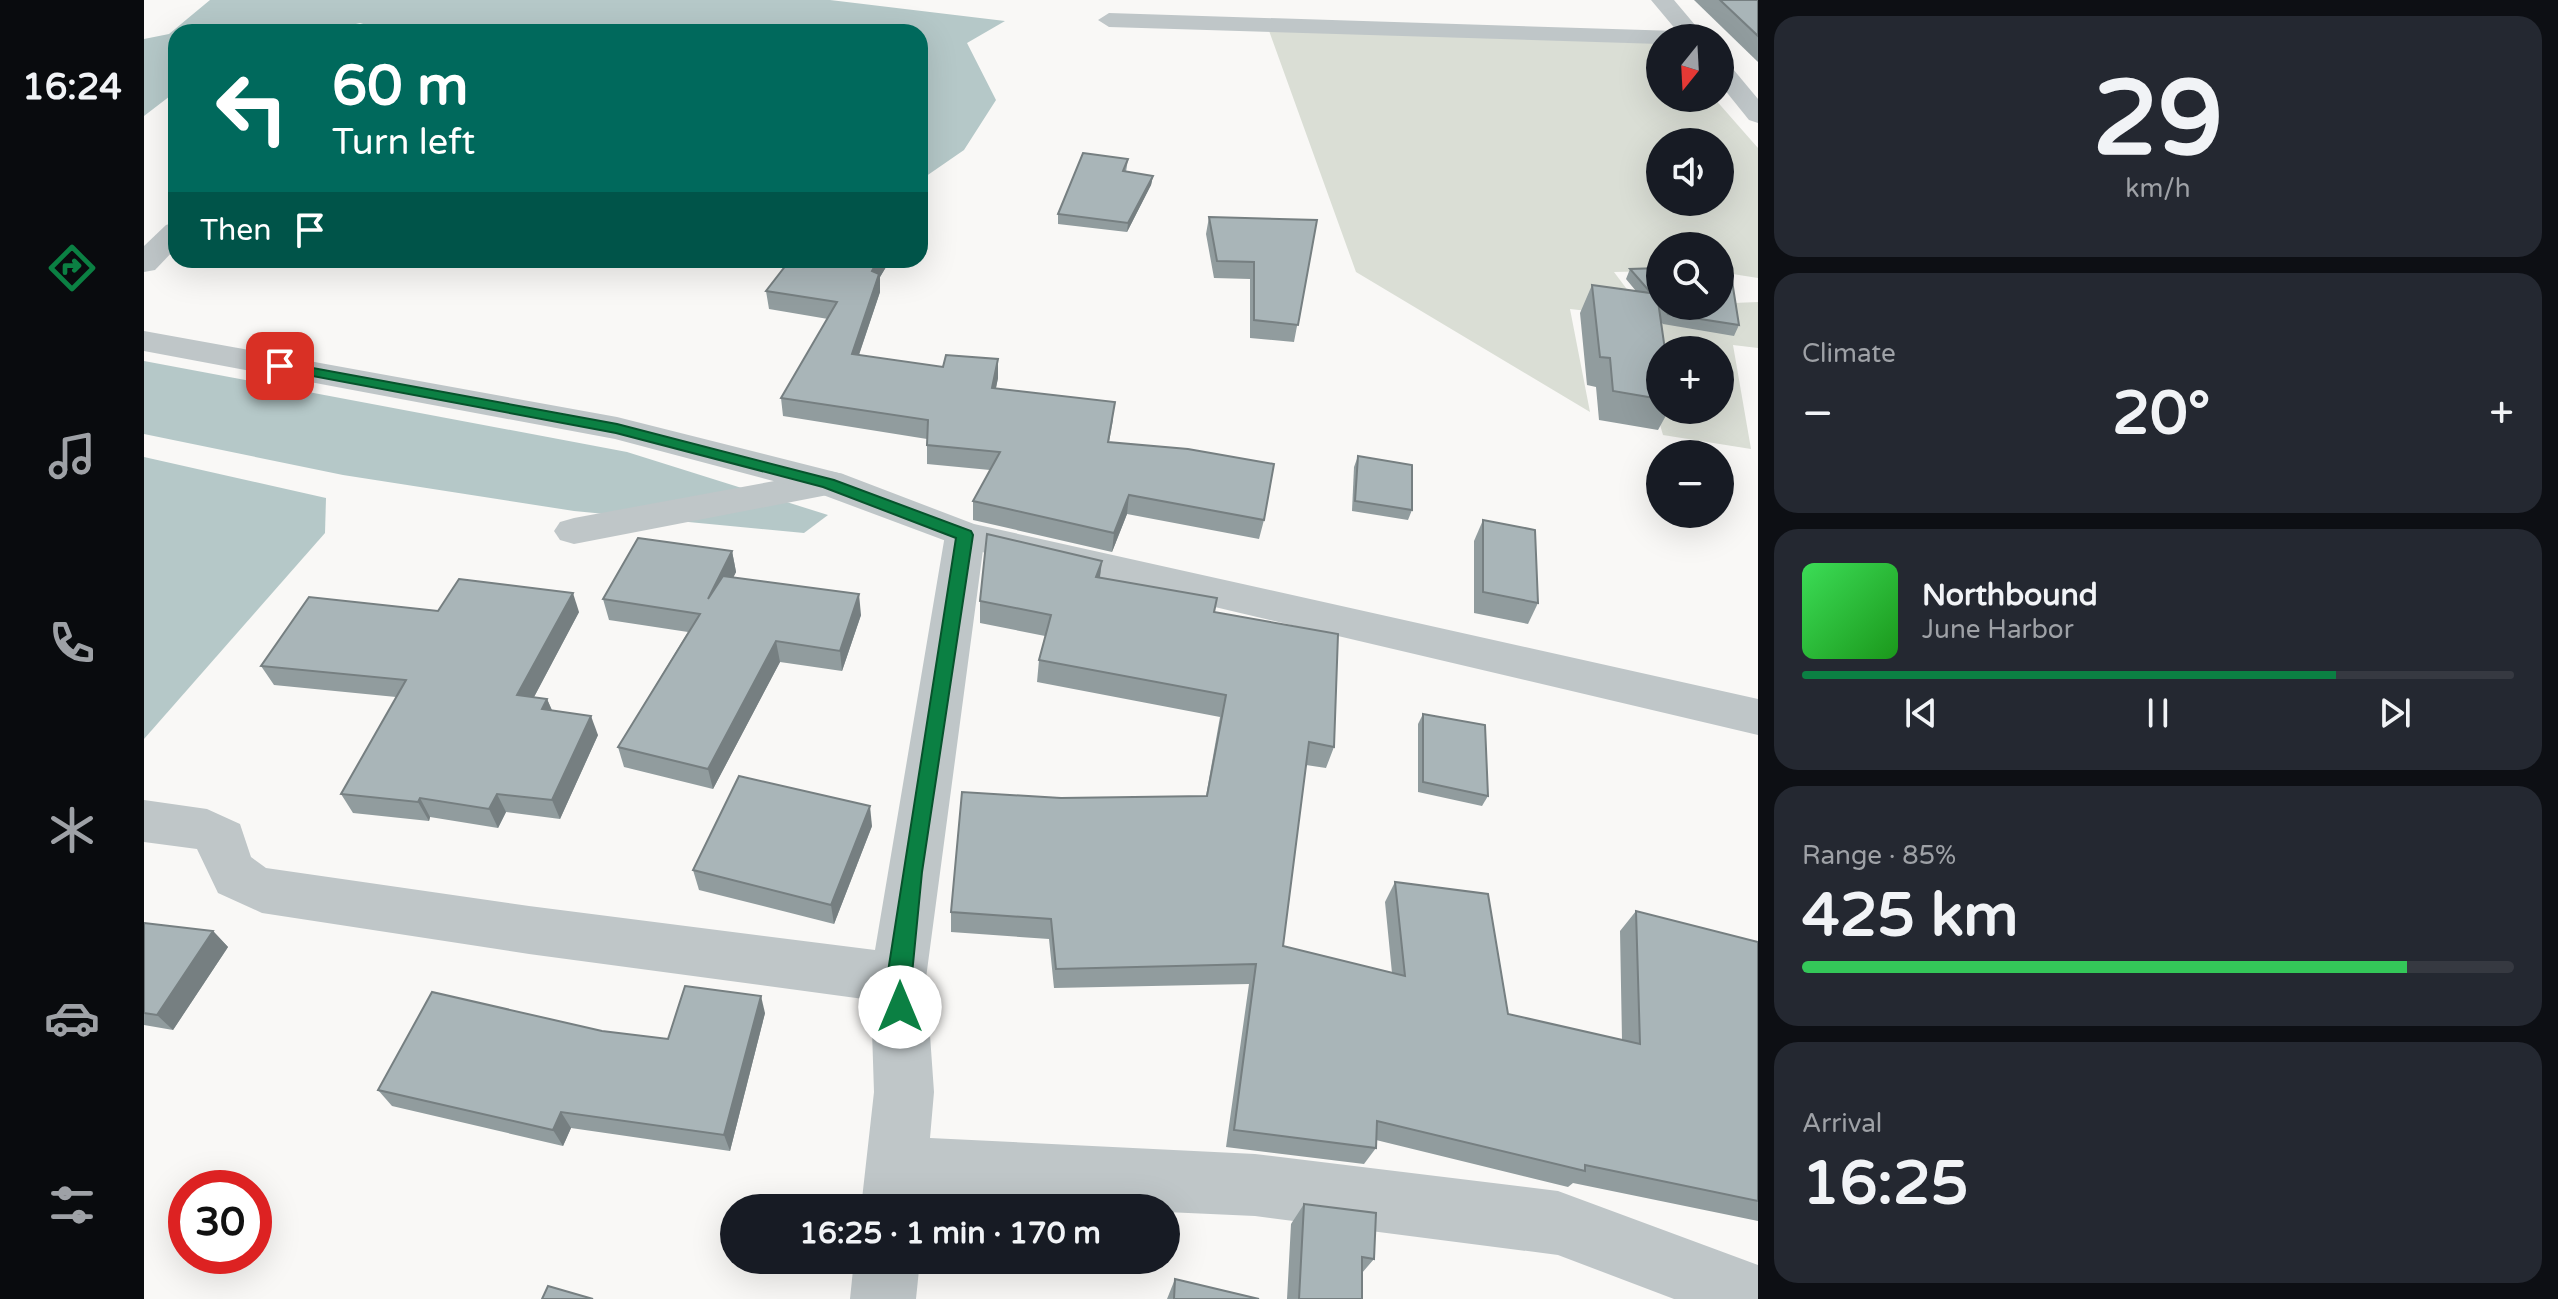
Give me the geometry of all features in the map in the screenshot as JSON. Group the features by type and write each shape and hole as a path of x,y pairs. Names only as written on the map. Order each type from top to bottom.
{"street":[{"path":"1662,0 1683,24"},
{"path":"1109,20 1646,37"},
{"path":"1734,85 1758,115"},
{"path":"144,263 168,239"},
{"path":"144,341 617,428 829,483 965,535 1758,717"},
{"path":"574,531 829,483"},
{"path":"965,535 898,978 904,1092 895,1188 1255,1185 1558,1223 1758,1298"},
{"path":"144,821 207,830 222,839 225,864 238,881 262,890 529,930 898,978"},
{"path":"883,1299 886,1274"}],"shaded area":[{"path":"210,0 830,0 1005,21 967,43 996,100 964,150 928,175 928,24 181,24"},
{"path":"1268,28 1646,38 1646,112 1726,112 1758,148 1758,278 1734,274 1734,232 1646,232 1646,271 1614,272 1632,296 1624,315 1570,309 1590,412 1356,272"},
{"path":"168,34 168,98 144,116 144,39"},
{"path":"1758,302 1758,348 1734,345 1734,336 1658,336 1659,320 1734,320 1734,303"},
{"path":"1734,351 1751,449 1734,446 1734,440 1694,440 1663,435 1660,424 1734,424"},
{"path":"144,361 627,452 828,515 804,533 574,511 343,475 144,434"},
{"path":"144,457 326,498 325,533 144,739"}],"building":[{"path":"1720,0 1758,0 1758,36"},
{"path":"1083,153 1128,159 1123,171 1153,176 1128,223 1058,214"},
{"path":"1209,217 1317,220 1298,325 1254,320 1254,262 1217,261"},
{"path":"784,268 874,268 872,271 879,274 852,354 943,367 946,355 998,359 992,388 1115,402 1108,442 1188,449 1274,464 1264,520 1129,495 1114,533 973,501 1000,452 927,445 928,420 781,398 837,302 766,291"},
{"path":"1646,268 1646,287 1630,269"},
{"path":"1592,285 1646,292 1646,320 1661,320 1663,336 1646,336 1646,397 1613,391 1610,358 1600,357"},
{"path":"1734,293 1739,325 1707,320 1734,320"},
{"path":"1358,456 1412,465 1412,510 1355,501"},
{"path":"1483,520 1535,530 1538,603 1483,592"},
{"path":"987,534 1102,561 1096,577 1217,598 1214,612 1338,634 1334,747 1309,742 1283,946 1405,976 1395,882 1488,894 1508,1014 1640,1044 1636,911 1758,942 1758,1201 1585,1165 1585,1171 1377,1121 1376,1148 1234,1130 1256,964 1056,969 1051,919 951,912 962,792 1061,798 1207,796 1226,695 1039,660 1051,615 980,601"},
{"path":"638,538 732,551 708,599 723,576 859,594 840,651 776,641 708,769 618,747 700,614 603,599"},
{"path":"459,579 573,593 517,695 547,699 542,709 591,716 552,800 497,794 489,809 420,798 418,802 341,794 406,680 261,666 309,597 438,611"},
{"path":"1423,714 1485,725 1488,796 1423,782"},
{"path":"739,776 870,806 831,905 693,870"},
{"path":"144,923 213,931 157,1015 144,1013"},
{"path":"685,986 761,996 724,1135 561,1112 553,1130 378,1090 432,992 602,1031 668,1039"},
{"path":"1304,1204 1376,1213 1374,1259 1362,1257 1362,1299 1299,1299"},
{"path":"1175,1279 1259,1299 1174,1299"},
{"path":"548,1286 593,1299 542,1299"}],"route":[{"path":"280,366 617,428 829,483 965,535 912,872 898,978 900,1007"}]}
